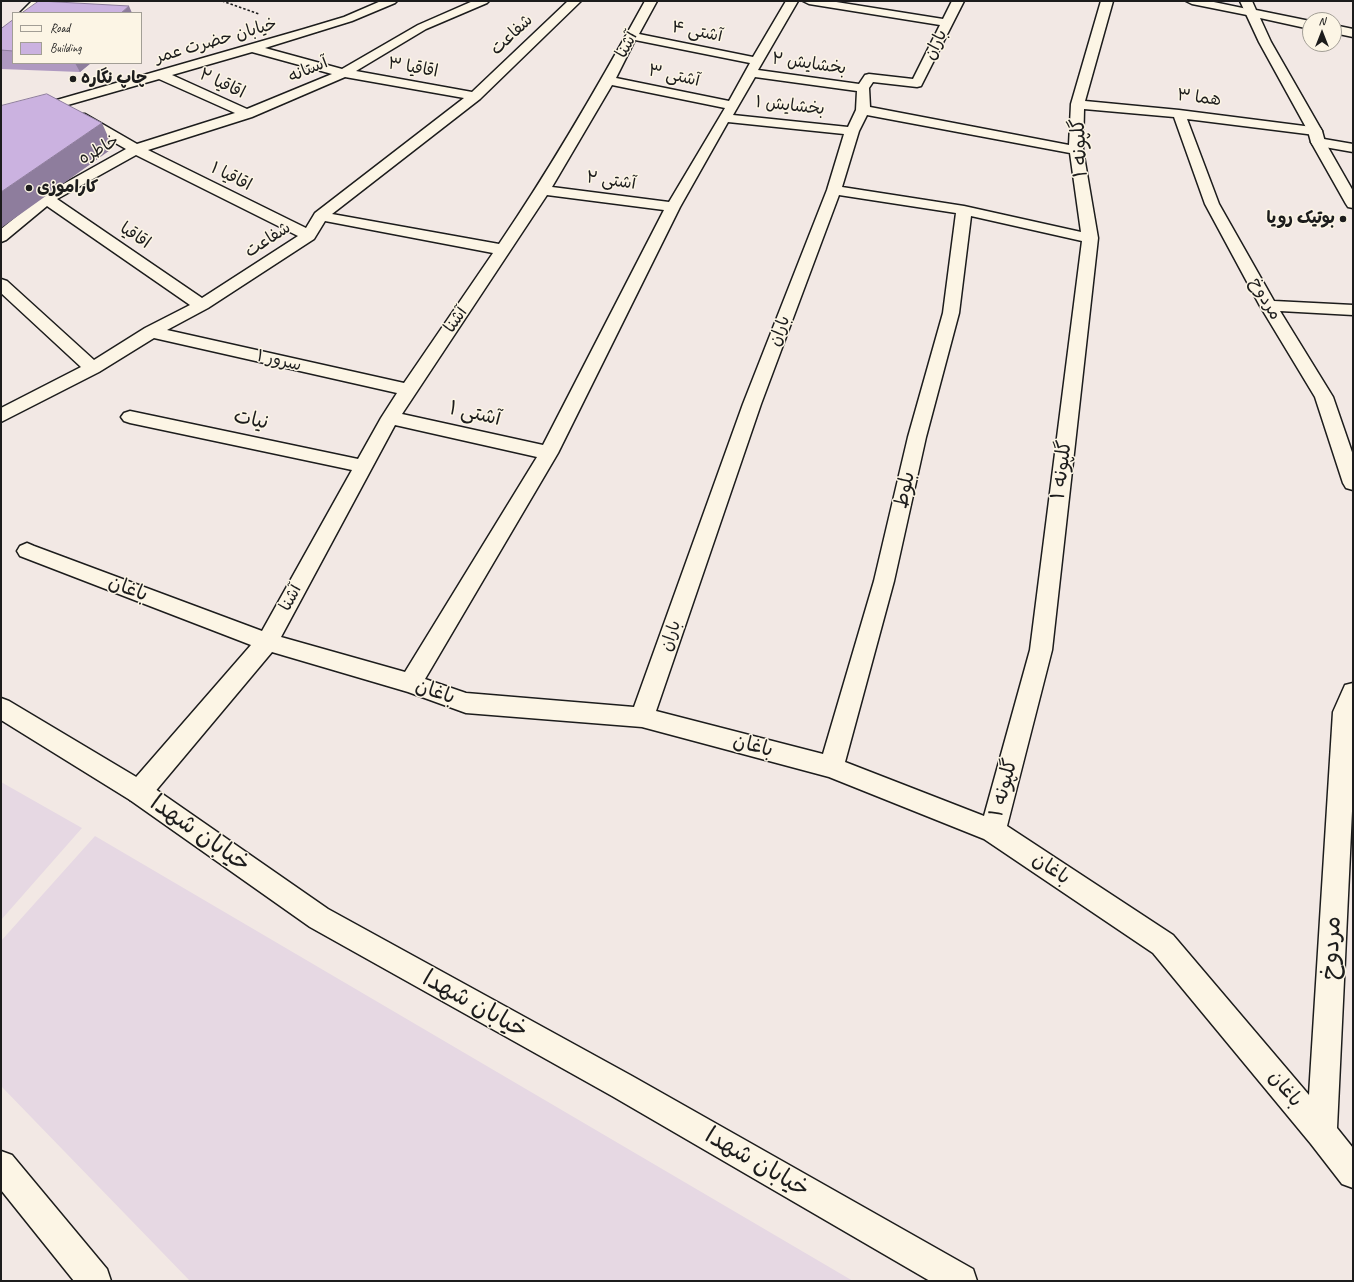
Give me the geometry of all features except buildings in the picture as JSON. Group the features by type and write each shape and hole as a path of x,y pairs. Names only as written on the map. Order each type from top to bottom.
{"street":[{"path":"27,12 38,1"},
{"name":"خیابان حضرت عمر","path":"1,120 162,75 348,19 391,1"},
{"name":"آستانه","path":"136,150 247,114 344,73 422,27 483,1"},
{"name":"شفاعت","path":"1,416 93,368 151,332 202,305 309,236 320,216 475,96 575,1"},
{"name":"آشنا","path":"139,792 267,642 362,466 390,418 544,190 608,80 651,1"},
{"path":"410,683 549,453 673,207 792,1"},
{"path":"809,1 826,2 947,23"},
{"name":"باران","path":"642,717 752,404 834,190 852,131 863,110 863,88 869,78 917,83 958,1"},
{"name":"گلپونه ۱","path":"992,831 1041,650 1090,238 1076,150 1078,104 1107,1"},
{"path":"1192,1 1302,23"},
{"path":"1246,1 1265,42 1353,204"},
{"path":"1342,31 1353,33"},
{"name":"آشتی ۴","path":"631,36 754,67"},
{"name":"اقاقیا ۳","path":"250,48 344,73 475,96"},
{"name":"بخشایش ۲","path":"754,67 863,88"},
{"name":"اقاقیا ۲","path":"162,75 247,114"},
{"name":"آشتی ۳","path":"608,80 729,112"},
{"name":"اقاقیا ۱","path":"56,104 136,150 309,236"},
{"name":"هما ۳","path":"1078,104 1180,114 1317,137 1353,148"},
{"path":"863,110 1076,150"},
{"name":"بخشایش ۱","path":"729,112 852,131"},
{"name":"مردوخ","path":"1180,114 1212,204 1268,306 1324,398 1353,483"},
{"name":"خاطره","path":"1,237 47,199 136,150"},
{"name":"آشتی ۲","path":"544,190 673,207"},
{"path":"834,190 964,210 1090,238"},
{"name":"اقاقیا","path":"47,199 202,305"},
{"name":"بلوط","path":"830,767 884,580 917,438 951,313 964,210"},
{"path":"320,216 504,250"},
{"path":"1,284 93,368"},
{"path":"1268,306 1353,310"},
{"name":"سرور ۱","path":"151,332 408,390"},
{"name":"نیات","path":"130,417 362,466"},
{"name":"آشتی ۱","path":"390,418 549,453"},
{"name":"باغان","path":"27,551 267,642 410,683 466,703 642,717 830,767 992,831 1163,944 1322,1133 1353,1173"},
{"name":"مردوخ","path":"1322,1133 1345,712 1353,692"},
{"name":"خیابان شهدا","path":"1,708 139,792 319,918 622,1086 944,1276"},
{"path":"1,1166 95,1281"}],"shaded area":[{"path":"1,782 82,828 1,920"},
{"path":"95,836 853,1281 190,1281 1,1086 1,941"}],"place":[{"name":"چاپ نگاره","path":"73,79"},
{"name":"کاراموزی","path":"29,188"},
{"name":"بوتیک رویا","path":"1343,219"}]}
